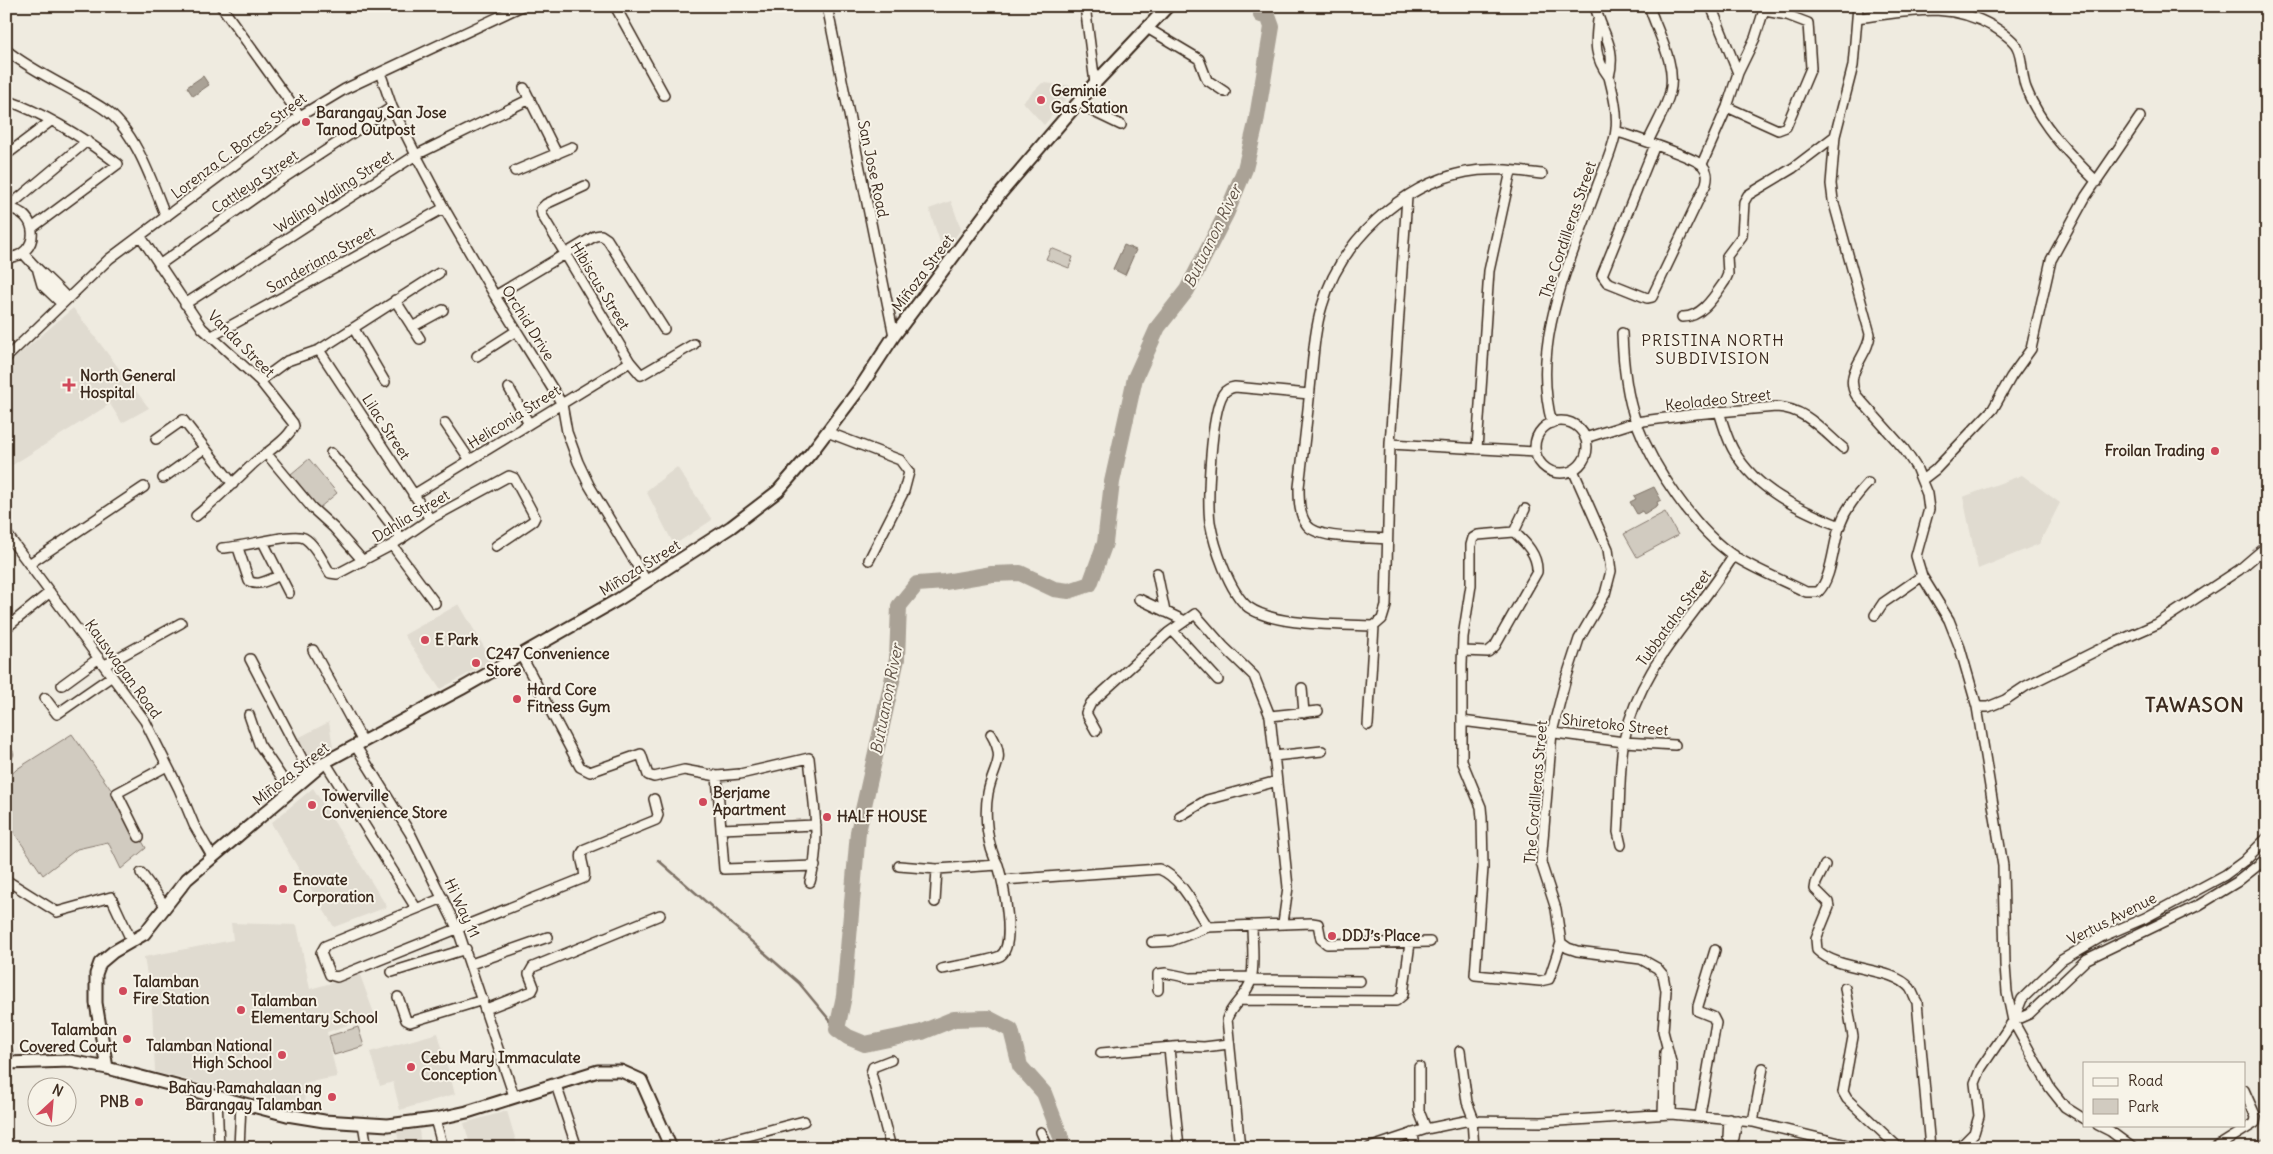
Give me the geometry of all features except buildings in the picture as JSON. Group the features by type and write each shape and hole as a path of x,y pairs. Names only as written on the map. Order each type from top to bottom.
{"main road":[{"name":"Miñoza Street","path":"107,1068 96,1002 96,974 100,963 113,952 144,934 187,879 325,762 359,742 461,689 647,582 731,528 778,491 796,473 860,388 894,336 1000,194 1095,83 1168,6"},
{"path":"8,1063 70,1061 107,1068 287,1115 388,1125 435,1119 467,1112 598,1071 620,1070 641,1080 672,1148"}],"street":[{"path":"221,6 300,116"},
{"path":"615,6 664,95"},
{"name":"San Jose Road","path":"827,6 894,336"},
{"path":"1085,6 1095,83"},
{"name":"The Cordilleras Street","path":"1595,6 1598,20 1596,50 1600,65 1610,77"},
{"path":"1616,130 1652,143 1702,164 1707,173 1706,184 1654,294 1649,298 1644,298 1607,282 1602,275 1652,143 1668,100 1671,82 1662,41 1649,6"},
{"path":"1710,6 1738,73"},
{"path":"1858,6 1853,66 1835,136 1831,162 1833,200 1870,334 1867,346 1853,374 1852,388 1904,449 1922,480 1929,510 1916,556 1922,576 1949,620 1960,648 1977,707 2003,866 2005,965 2007,992 2013,1021 2050,1088 2065,1107 2083,1118"},
{"name":"Lorenza C. Borces Street","path":"6,358 109,259 141,237 300,116 345,89 516,7"},
{"path":"1702,164 1727,107 1738,73 1755,38 1765,8 1808,23 1811,68 1786,127 1778,130 1727,107"},
{"path":"1857,18 1931,8 1947,8 1966,13 1998,29 2017,46 2023,81 2037,110 2064,149 2097,182"},
{"name":"The Cordilleras Street","path":"1552,423 1548,408 1546,376 1548,347 1556,304 1569,260 1616,130 1610,77 1613,62 1608,38 1598,20"},
{"path":"1147,28 1199,59 1204,76 1225,92"},
{"path":"6,50 49,79 105,109 119,122 152,180 166,217"},
{"name":"Orchid Drive","path":"382,78 392,107 444,208 516,332 562,404 567,432 589,485 647,582"},
{"path":"524,88 557,154"},
{"path":"6,100 25,106 87,141 118,164 32,228"},
{"name":"Waling Waling Street","path":"185,304 416,155 530,100"},
{"path":"1080,101 1094,112 1121,126"},
{"path":"6,111 16,103"},
{"name":"Cattleya Street","path":"159,265 276,183 392,107"},
{"path":"1922,480 1935,470 1993,409 2011,377 2031,349 2051,260 2086,196 2140,117"},
{"path":"6,155 51,121"},
{"path":"1682,317 1693,316 1699,312 1725,281 1728,274 1727,256 1742,236 1744,202 1748,195 1793,168 1835,136"},
{"path":"6,258 23,253 30,244 32,228 23,214 7,208 87,141"},
{"path":"515,171 572,147"},
{"path":"1387,539 1326,534 1308,527 1303,519 1299,487 1309,394 1317,327 1322,305 1331,281 1343,259 1359,238 1372,225 1423,187 1466,172 1488,169 1542,174"},
{"path":"1477,449 1489,271 1511,171"},
{"name":"Hibiscus Street","path":"585,186 546,204 541,209 542,214 564,255 630,362 641,375 694,344"},
{"path":"1309,394 1235,387 1227,389 1222,395 1214,435 1210,480 1209,508 1215,541 1227,576 1246,605 1257,613 1275,619 1291,621 1374,626 1380,622 1386,606 1390,444 1407,198"},
{"name":"Sanderiana Street","path":"212,336 444,208"},
{"path":"495,296 595,236 601,235 607,239 664,329"},
{"name":"Vanda Street","path":"141,237 202,328 260,381 291,419 293,423 292,430 266,453"},
{"path":"23,253 38,271 50,279 65,301"},
{"path":"260,381 287,361 319,350 439,273"},
{"path":"395,300 420,339"},
{"path":"412,327 443,310"},
{"path":"354,328 385,382"},
{"path":"477,356 516,332"},
{"path":"1622,333 1622,361 1636,422 1655,462 1674,492 1703,528 1734,555 1806,592 1818,592 1825,582 1840,526 1854,497 1868,483"},
{"name":"Lilac Street","path":"319,350 430,519"},
{"name":"Heliconia Street","path":"413,494 630,362"},
{"path":"509,388 529,424"},
{"name":"Keoladeo Street","path":"1585,438 1636,422 1719,411 1789,408 1799,412 1843,448"},
{"path":"1719,411 1734,452 1756,478 1780,498 1811,515 1840,526"},
{"path":"156,439 183,420 233,484"},
{"path":"1565,422 1571,424 1582,432 1585,438 1585,456 1573,470 1557,473 1549,471 1538,460 1535,452 1538,434 1552,423 1565,422"},
{"path":"445,423 470,460"},
{"path":"827,432 900,460 909,472 904,491 869,560"},
{"path":"1390,444 1535,452"},
{"path":"163,478 205,448"},
{"path":"196,516 266,453 312,508 334,528 363,561"},
{"path":"331,453 366,492 402,539"},
{"name":"The Cordilleras Street","path":"1462,721 1462,761 1481,807 1482,818 1483,868 1475,975 1540,981 1549,979 1561,944 1556,909 1541,863 1552,732 1579,639 1605,594 1611,572 1608,549 1573,470"},
{"name":"Dahlia Street","path":"263,542 288,536 304,538 311,544 330,573 337,574 402,539 430,519 506,477 514,478 535,514 533,521 496,546"},
{"path":"29,564 144,487"},
{"path":"1514,532 1525,508"},
{"path":"1462,721 1463,651 1471,585 1472,540 1483,533 1514,532"},
{"path":"1463,651 1488,652 1496,646 1537,572 1537,563 1534,555 1514,532"},
{"name":"Kauswagan Road","path":"6,533 145,721 194,825 213,858"},
{"path":"222,548 238,548 263,542 289,593"},
{"path":"392,544 435,603"},
{"path":"1977,707 1988,707 2004,700 2026,686 2098,650 2157,624 2239,570 2267,546"},
{"path":"238,548 249,581 260,583 279,576"},
{"name":"Tubbataha Street","path":"1621,845 1618,832 1624,742 1634,706 1646,680 1663,652 1715,586 1734,555"},
{"path":"1157,574 1165,612"},
{"path":"1875,615 1883,603 1922,576"},
{"path":"6,628 50,592"},
{"path":"1139,600 1185,621"},
{"path":"1096,732 1086,713 1091,703 1172,630 1195,614 1223,646 1254,676 1270,716 1288,887 1283,923"},
{"path":"62,685 102,662 181,623"},
{"path":"1368,725 1374,626"},
{"path":"1172,630 1218,680"},
{"name":"Hi Way 11","path":"313,650 458,930 466,949 514,1096"},
{"path":"521,655 580,767 585,771 590,772 641,754 650,776 654,777 684,770 717,776 740,774 809,758 816,825 815,866 810,882"},
{"path":"250,660 310,774"},
{"path":"45,698 57,714 112,676"},
{"path":"1302,688 1304,713"},
{"path":"1270,716 1318,711"},
{"path":"250,715 259,744 291,790"},
{"name":"Shiretoko Street","path":"1462,721 1624,742 1674,745"},
{"path":"942,969 1000,956 1007,948 1009,930 1003,880 992,855 987,818 988,795 998,764 999,751 991,734"},
{"path":"1274,756 1322,751"},
{"path":"325,762 416,908"},
{"path":"139,837 117,793 167,766"},
{"path":"717,776 724,869 815,866"},
{"path":"1180,816 1207,800 1277,781"},
{"path":"443,898 325,946 321,953 330,975 337,977 584,878 585,871 581,857 582,852 656,820 658,816 654,799"},
{"path":"721,829 816,825"},
{"name":"Vertus Avenue","path":"2013,1021 2022,998 2062,960 2102,937 2145,918 2225,875 2244,861 2267,838"},
{"name":"Vertus Avenue","path":"2013,1021 2029,1014 2087,959 2198,905 2237,882 2267,858"},
{"path":"900,866 938,869 998,866"},
{"path":"1825,866 1816,882 1815,889 1828,902 1829,907 1816,940 1817,950 1834,960 1898,980 1911,990 1916,1002 1930,1148"},
{"path":"935,902 938,869"},
{"path":"1003,880 1159,869 1169,873 1179,883 1208,927"},
{"path":"141,873 166,907"},
{"path":"6,880 56,912 110,897 132,942"},
{"path":"398,997 406,1020 410,1022 532,991 534,987 529,974 533,967 660,915"},
{"path":"1152,942 1171,941 1208,927 1283,923 1318,924 1321,940 1327,944 1430,942"},
{"path":"1240,1148 1227,1026 1229,1015 1242,1000 1251,978 1252,925"},
{"path":"471,964 548,937"},
{"path":"1242,1000 1396,1001 1403,995 1410,942"},
{"path":"1561,944 1577,950 1641,959 1657,968 1663,975 1665,982 1662,1018 1666,1047 1672,1066 1667,1114"},
{"path":"392,972 466,949"},
{"path":"1700,1115 1716,1023 1713,1017 1698,1011 1698,1006 1715,950"},
{"path":"2054,969 2065,980"},
{"path":"1158,990 1158,974 1166,973 1190,978 1360,981"},
{"path":"1845,988 1853,1037 1843,1092 1847,1099 1899,1148"},
{"path":"1949,1148 1962,1145 1974,1133 1979,1116 1975,1083 1981,1068 2013,1021"},
{"path":"1101,1053 1229,1044"},
{"path":"6,1048 8,1063"},
{"path":"1169,1048 1179,1148"},
{"path":"1460,1052 1467,1102 1473,1120 1474,1148"},
{"path":"891,1060 873,1067 870,1072 891,1148"},
{"path":"1418,1067 1419,1111 1426,1129"},
{"path":"1754,1122 1763,1068"},
{"path":"556,1085 576,1148"},
{"path":"2215,1148 2255,1122 2256,1117 2246,1094"},
{"path":"217,1098 219,1148"},
{"path":"239,1148 241,1104"},
{"path":"1369,1148 1426,1129 1473,1120 1542,1122 1667,1114 1700,1115 1754,1122 1860,1148"},
{"path":"435,1119 442,1148"},
{"path":"1730,1145 1728,1137 1733,1120"},
{"path":"702,1148 804,1121"},
{"path":"363,1124 367,1148"},
{"path":"2100,1126 2110,1130 2133,1148"},
{"path":"1041,1132 1048,1148"},
{"path":"1413,1133 1415,1148"},
{"path":"2258,1148 2267,1144"}],"shaded area":[{"path":"203,76 209,85 193,96 187,87"},
{"path":"1042,83 1077,86 1044,125 1023,102"},
{"path":"951,201 961,229 944,254 929,209"},
{"path":"1124,245 1136,250 1125,275 1113,269"},
{"name":"North General Hospital","path":"73,308 149,408 122,423 110,404 6,469 6,366"},
{"path":"677,467 712,520 674,545 646,491"},
{"path":"2022,475 2060,503 2039,544 1978,569 1963,497"},
{"path":"1654,487 1661,500 1657,502 1658,505 1644,514 1642,511 1637,514 1630,502 1636,499 1634,496"},
{"path":"459,604 492,661 440,689 404,635"},
{"path":"329,722 333,747 306,764 294,740"},
{"path":"313,788 387,907 334,927 271,823"},
{"name":"Talamban Elementary School","path":"231,923 297,925 310,989 360,975 375,1016 327,1032 337,1077 304,1083 305,1108 155,1072 152,1007 144,957 233,940"},
{"name":"Cebu Mary Immaculate Conception","path":"438,1033 455,1094 400,1110 393,1082 380,1086 370,1052"},
{"path":"507,1111 518,1148 471,1148 464,1123"},
{"path":"419,1129 421,1148 400,1148 397,1132"}],"green space":[{"path":"1051,248 1073,257 1069,268 1046,259"},
{"path":"309,459 337,493 319,508 291,474"},
{"path":"1665,512 1678,535 1637,557 1624,534"},
{"path":"72,734 114,794 146,848 121,869 108,842 77,849 43,875 6,821 6,779 17,769"},
{"path":"358,1027 364,1046 334,1055 329,1036"}],"waterway":[{"name":"Butuanon River","path":"1065,1148 1044,1093 1020,1066 1011,1030 988,1018 954,1019 922,1032 865,1044 848,1037 837,1029 844,996 858,832 897,659 899,606 917,584 945,582 992,574 1020,573 1054,589 1069,591 1090,584 1105,543 1112,482 1135,378 1158,327 1187,290 1227,212 1245,169 1256,123 1272,27 1268,16 1261,15 1261,6"},
{"path":"658,860 799,983 837,1029"}],"place":[{"name":"Geminie Gas Station","path":"1041,100"},
{"name":"Barangay San Jose Tanod Outpost","path":"306,122"},
{"name":"North General Hospital","path":"69,385"},
{"name":"Froilan Trading","path":"2215,451"},
{"name":"E Park","path":"425,640"},
{"name":"C247 Convenience Store","path":"476,663"},
{"name":"Hard Core Fitness Gym","path":"517,699"},
{"name":"Berjame Apartment","path":"703,802"},
{"name":"Towerville Convenience Store","path":"312,805"},
{"name":"HALF HOUSE","path":"827,817"},
{"name":"Enovate Corporation","path":"283,889"},
{"name":"DDJ’s Place","path":"1332,936"},
{"name":"Talamban Fire Station","path":"123,991"},
{"name":"Talamban Elementary School","path":"241,1010"},
{"name":"Talamban Covered Court","path":"127,1039"},
{"name":"Talamban National High School","path":"282,1055"},
{"name":"Cebu Mary Immaculate Conception","path":"411,1067"},
{"name":"Bahay Pamahalaan ng Barangay Talamban","path":"332,1097"},
{"name":"PNB","path":"139,1102"}],"district":[{"name":"PRISTINA NORTH SUBDIVISION","path":"1713,349"},
{"name":"TAWASON","path":"2195,705"}]}
